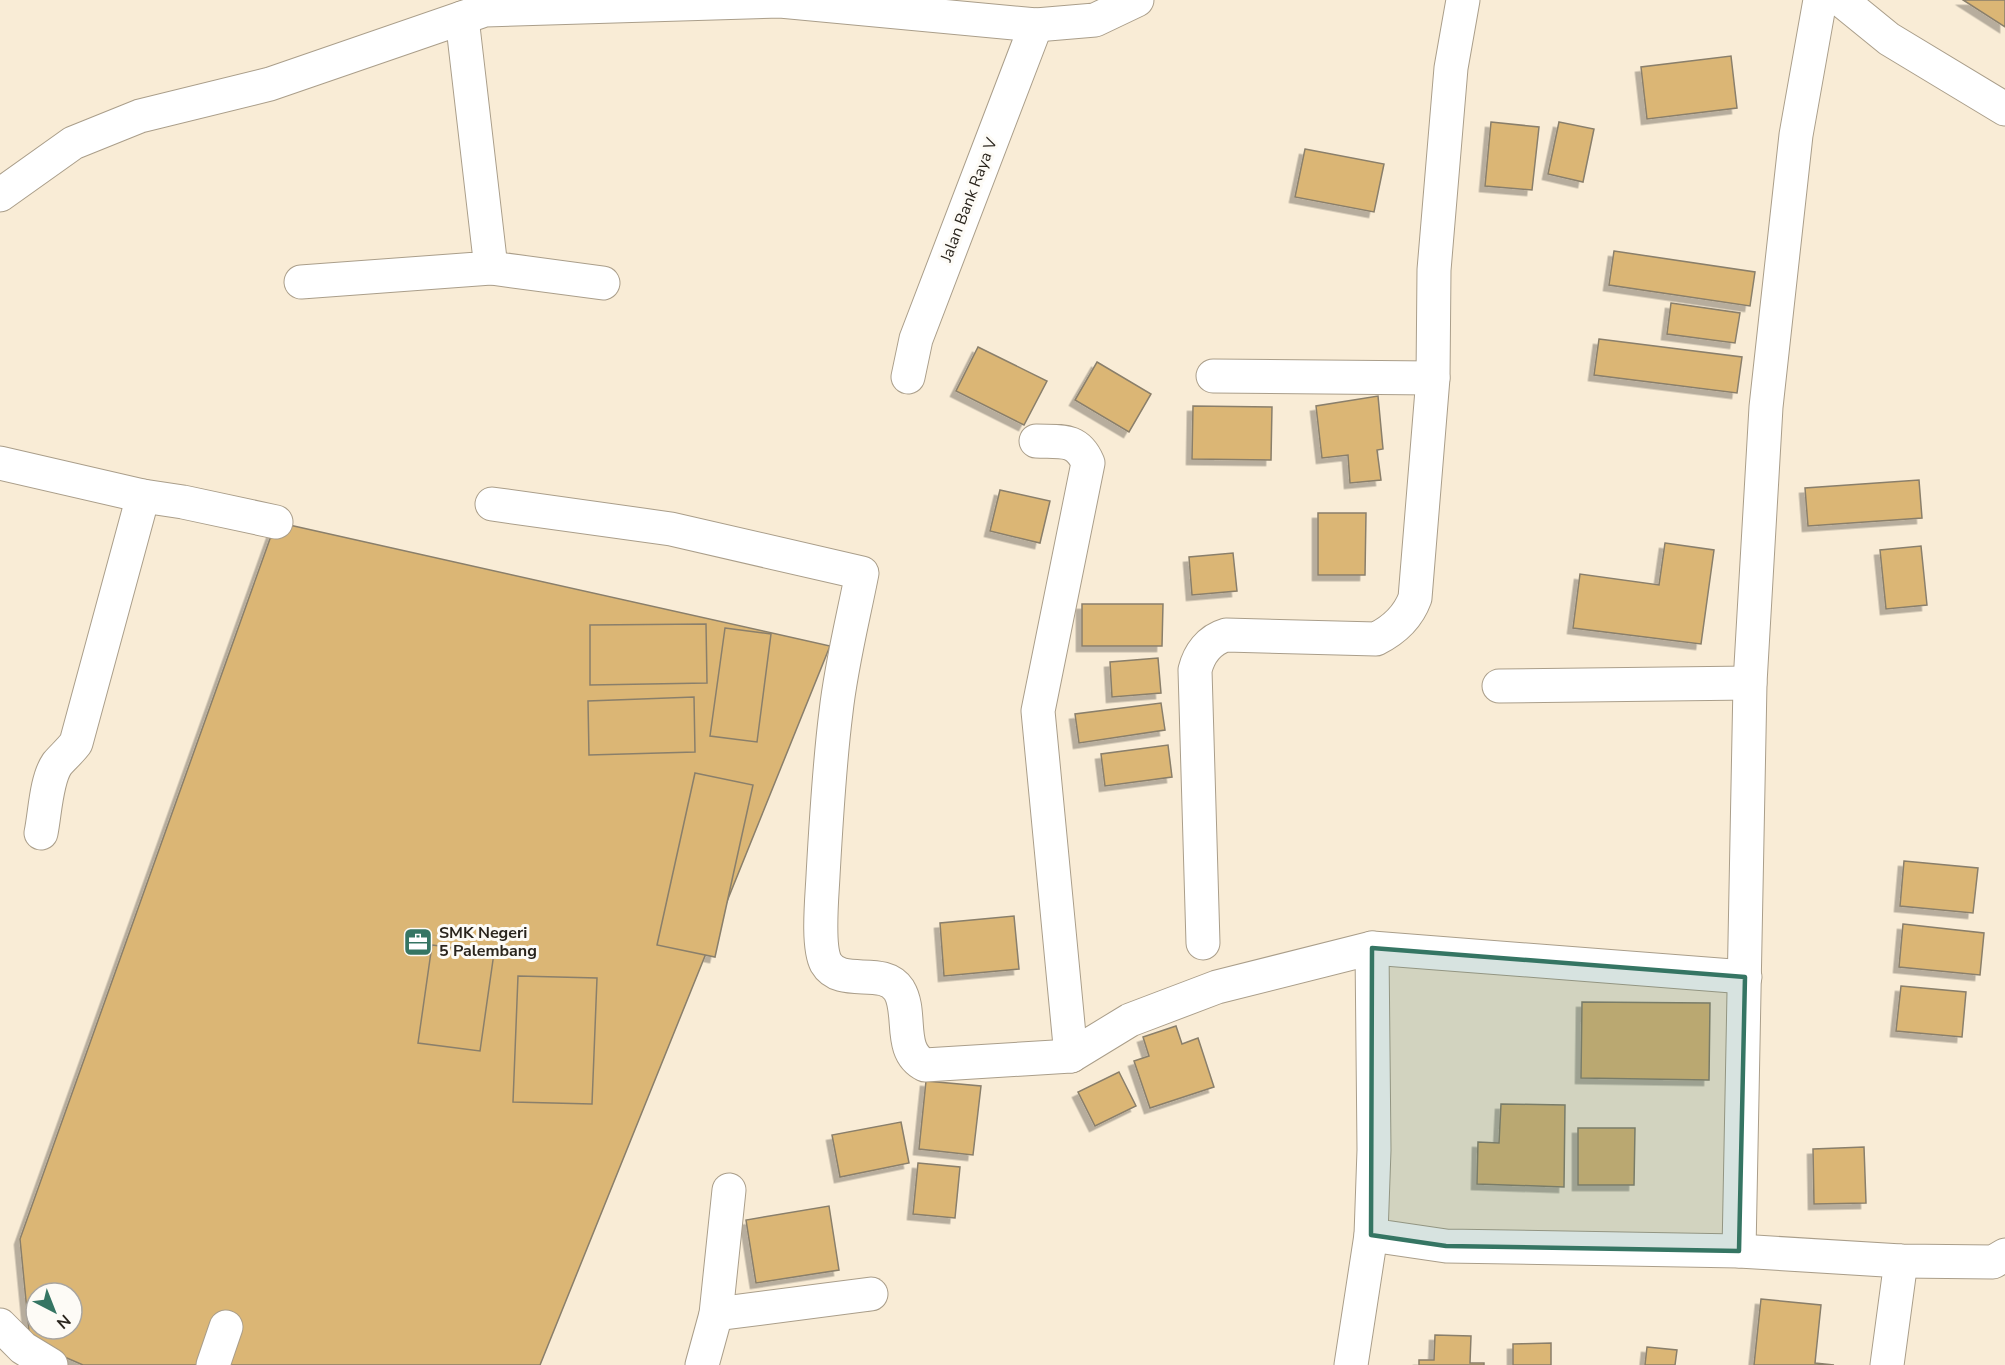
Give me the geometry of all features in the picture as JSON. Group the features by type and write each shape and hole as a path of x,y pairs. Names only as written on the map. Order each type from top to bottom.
{"street":[{"path":"0,195 73,143 140,116 270,84 477,9 780,1 1036,26 1137,0"},
{"path":"1203,943 1195,670 1198,658 1212,642 1226,635 1376,639 1389,633 1411,608 1417,585 1433,378 1434,270 1452,68 1462,0"},
{"path":"1739,1251 1750,683 1767,407 1796,135 1820,0"},
{"path":"1841,0 1889,39 2005,109"},
{"path":"477,9 491,268"},
{"name":"Jalan Bank Raya V","path":"908,377 916,339 1036,26"},
{"path":"301,282 491,268 603,283"},
{"path":"1213,376 1433,378"},
{"path":"1036,441 1068,442 1081,449 1088,463 1038,711 1071,1056"},
{"path":"0,463 143,496 276,522"},
{"path":"41,833 51,780 57,765 76,743 143,496"},
{"path":"492,504 671,529 862,573 836,710 826,812 821,905 822,950 828,965 839,975 885,979 894,985 902,997 911,1051 919,1062 925,1065 1071,1056 1130,1020 1217,987 1372,948 1745,977"},
{"path":"1499,686 1750,683"},
{"path":"1351,1365 1371,1235 1374,1160 1372,948"},
{"path":"702,1365 716,1314 729,1190"},
{"path":"1371,1235 1446,1246 1739,1251 1900,1261 1993,1262 2005,1255"},
{"path":"1887,1365 1900,1261"},
{"path":"716,1314 871,1294"},
{"path":"0,1325 23,1348 51,1365"},
{"path":"213,1365 226,1327"}],"highlighted area":[{"path":"1372,948 1745,977 1739,1251 1446,1246 1371,1235"}],"building":[{"path":"1963,0 2005,0 2005,27"},
{"path":"1731,56 1737,108 1647,119 1641,67"},
{"path":"1491,122 1539,127 1532,190 1485,186"},
{"path":"1559,122 1594,129 1583,182 1548,174"},
{"path":"1305,149 1384,164 1374,212 1295,197"},
{"path":"1614,251 1755,272 1750,306 1609,285"},
{"path":"1671,303 1740,313 1735,343 1667,334"},
{"path":"1599,339 1742,357 1737,393 1594,375"},
{"path":"978,347 1047,381 1024,425 956,391"},
{"path":"1097,362 1151,394 1129,432 1075,400"},
{"path":"1378,396 1383,449 1377,450 1381,480 1350,483 1348,455 1322,458 1316,406"},
{"path":"1193,406 1272,407 1271,460 1192,459"},
{"path":"1919,480 1922,518 1808,526 1805,488"},
{"path":"1000,490 1050,501 1040,543 990,531"},
{"path":"1318,513 1366,513 1365,575 1318,575"},
{"name":"SMK Negeri 5 Palembang","path":"276,522 830,646 540,1365 83,1365 30,1341 84,1341 84,1281 24,1281 20,1239"},
{"path":"1665,543 1714,550 1701,644 1573,628 1580,574 1659,585"},
{"path":"1921,546 1927,605 1886,609 1880,550"},
{"path":"1233,553 1237,591 1192,595 1189,557"},
{"path":"1082,604 1163,604 1162,646 1082,646"},
{"path":"706,624 707,683 590,685 590,625"},
{"path":"725,628 771,634 757,742 710,736"},
{"path":"1158,658 1161,693 1112,697 1110,662"},
{"path":"694,697 695,752 589,755 588,701"},
{"path":"1161,703 1165,730 1079,743 1075,714"},
{"path":"1168,745 1172,777 1105,786 1101,754"},
{"path":"695,773 753,785 715,957 657,945"},
{"path":"1904,861 1978,868 1973,913 1900,906"},
{"path":"1014,916 1019,969 944,976 940,923"},
{"path":"1903,924 1984,933 1980,975 1899,967"},
{"path":"432,945 494,953 480,1051 418,1043"},
{"path":"518,976 597,978 592,1104 513,1102"},
{"path":"1901,986 1966,992 1962,1037 1896,1031"},
{"path":"1582,1002 1710,1003 1709,1080 1581,1078"},
{"path":"1176,1026 1182,1044 1198,1038 1214,1087 1150,1108 1134,1061 1149,1056 1143,1037"},
{"path":"1119,1072 1136,1106 1095,1126 1078,1092"},
{"path":"926,1081 981,1086 973,1155 919,1149"},
{"path":"1501,1104 1565,1105 1564,1187 1477,1184 1478,1142 1499,1143"},
{"path":"901,1122 909,1163 840,1177 832,1135"},
{"path":"1578,1128 1635,1128 1634,1185 1578,1185"},
{"path":"1864,1147 1866,1203 1814,1204 1813,1149"},
{"path":"918,1163 960,1167 955,1218 913,1214"},
{"path":"829,1206 839,1270 756,1283 746,1220"},
{"path":"1761,1299 1821,1305 1815,1363 1834,1365 1754,1365"},
{"path":"1435,1335 1471,1336 1470,1363 1484,1363 1484,1365 1419,1365 1419,1360 1434,1360"},
{"path":"1551,1343 1551,1365 1513,1365 1513,1344"},
{"path":"1647,1347 1677,1350 1675,1365 1645,1365"}],"place":[{"name":"SMK Negeri 5 Palembang","path":"418,942"}]}
